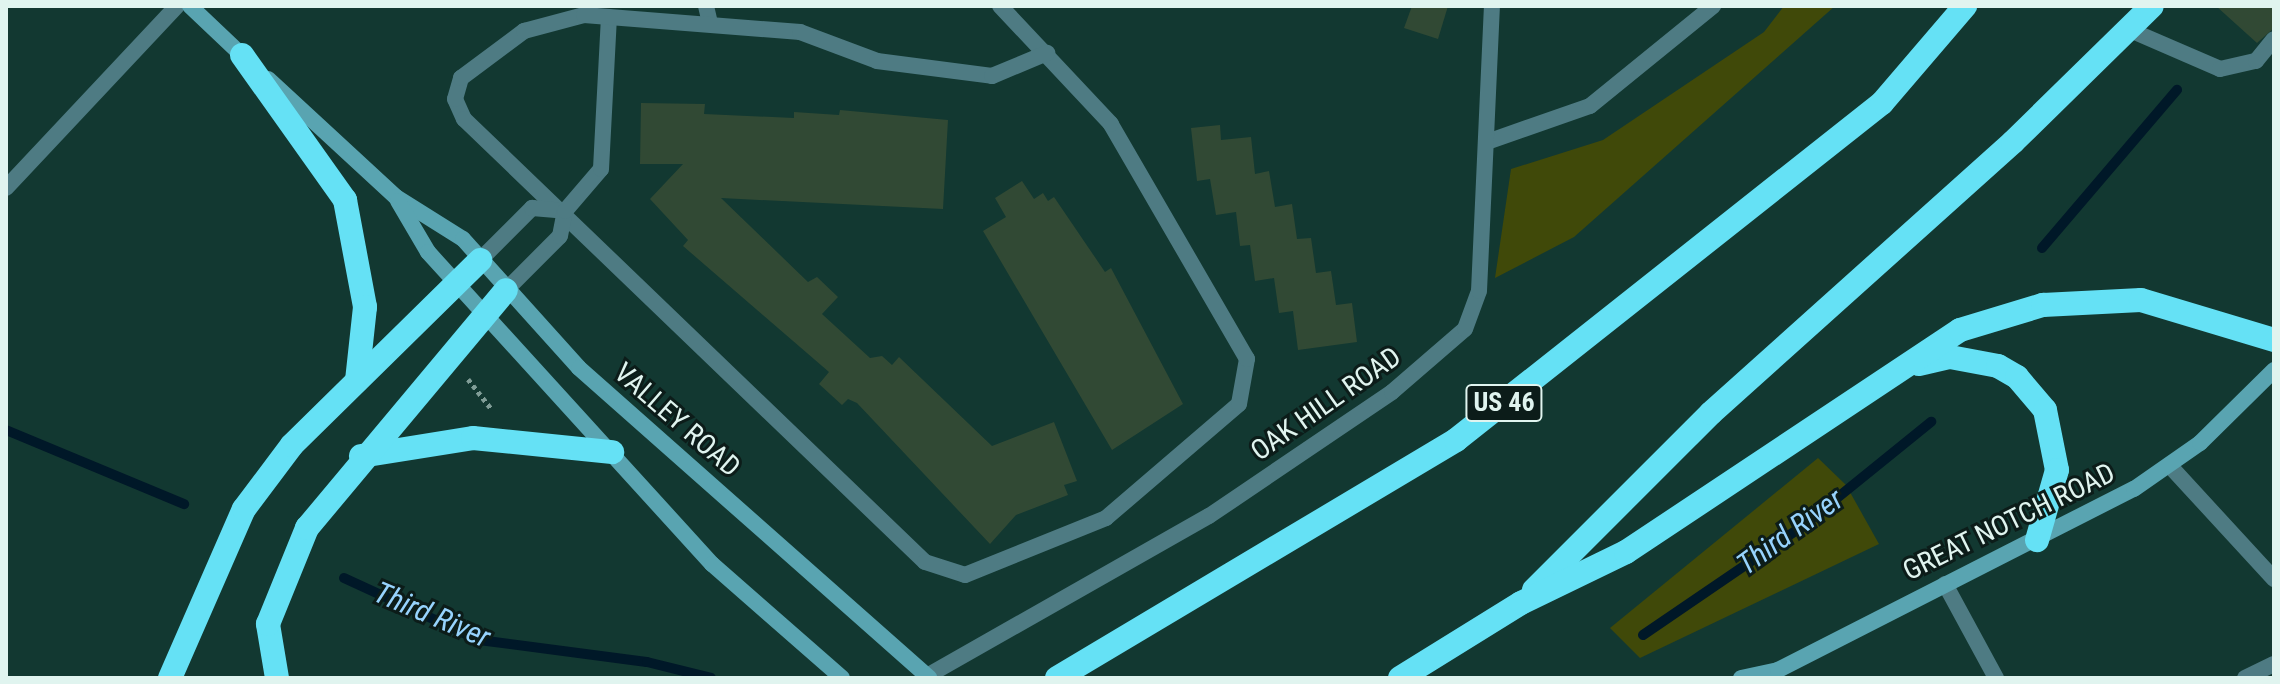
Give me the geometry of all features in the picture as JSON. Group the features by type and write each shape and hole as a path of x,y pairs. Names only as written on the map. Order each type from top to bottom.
{"highway":[{"name":"US 46","path":"1057,678 1456,440 1882,103 1965,6"},
{"path":"1521,603 1711,413 2130,30 2152,6"},
{"path":"242,55 345,200 365,307 357,381"},
{"path":"170,678 244,509 292,445 480,260"},
{"path":"277,678 268,624 307,528 361,456 506,290"},
{"path":"1400,678 1521,603 1626,552 1790,438 1913,365 1960,330 2043,305 2088,299 2141,300 2274,340"},
{"path":"1913,365 1950,357 1978,359 2017,377 2045,410 2057,470 2037,540"},
{"path":"361,456 473,438 612,452"}],"main road":[{"name":"VALLEY ROAD","path":"190,6 396,197 463,239 579,368 928,677"},
{"name":"VALLEY ROAD","path":"396,197 428,252 458,281 712,564 842,678"},
{"name":"GREAT NOTCH ROAD","path":"1743,677 1778,670 2037,540 2170,466 2274,370"}],"street":[{"path":"6,188 177,6"},
{"path":"706,6 710,24"},
{"path":"1000,6 1047,53 1111,124 1247,359 1239,404 1106,518 965,575 925,562 565,211 464,119 455,99 461,78 524,31 584,15 800,32 877,61 992,76 1047,53"},
{"name":"OAK HILL ROAD","path":"928,677 1209,516 1438,358 1465,329 1479,291 1492,6"},
{"path":"1487,142 1590,106 1713,6"},
{"path":"506,290 560,236 565,211 601,169 609,17"},
{"path":"2130,30 2220,69 2256,61 2274,39"},
{"path":"480,260 532,208 565,211"},
{"path":"2170,466 2274,579"},
{"path":"1945,584 1996,678"},
{"path":"2245,678 2274,664"}],"path":[{"path":"465,375 492,410"}],"green space":[{"path":"1784,6 1835,6 1574,237 1495,278 1511,169 1603,140 1764,32"},
{"path":"1818,458 1846,485 1879,544 1640,658 1610,628"}],"building":[{"path":"1412,6 1448,6 1438,39 1404,28"},
{"path":"2216,6 2274,6 2274,28 2257,43"},
{"path":"641,103 705,104 704,114 794,118 794,112 839,115 840,110 948,120 943,209 721,198 808,282 817,277 838,297 822,314 870,358 882,356 892,365 899,357 992,446 1054,422 1077,481 1064,485 1068,495 1016,515 990,544 857,403 848,399 842,405 819,384 829,372 683,246 688,240 650,199 683,164 640,164"},
{"path":"1220,125 1221,140 1251,137 1255,174 1269,171 1275,207 1292,204 1297,239 1311,238 1316,273 1331,271 1336,305 1352,303 1357,342 1298,350 1293,311 1279,313 1274,278 1255,281 1250,245 1240,246 1236,212 1216,215 1210,179 1197,181 1191,128"},
{"path":"1022,181 1034,199 1043,193 1048,201 1054,197 1105,272 1111,268 1183,404 1112,450 983,231 1006,217 995,198"}],"waterway":[{"name":"Third River","path":"2042,248 2177,90"},
{"name":"Third River","path":"1643,635 1800,528 1931,422"},
{"name":"Third River","path":"6,430 184,504"},
{"name":"Third River","path":"344,578 479,640 647,662 711,678"}]}
